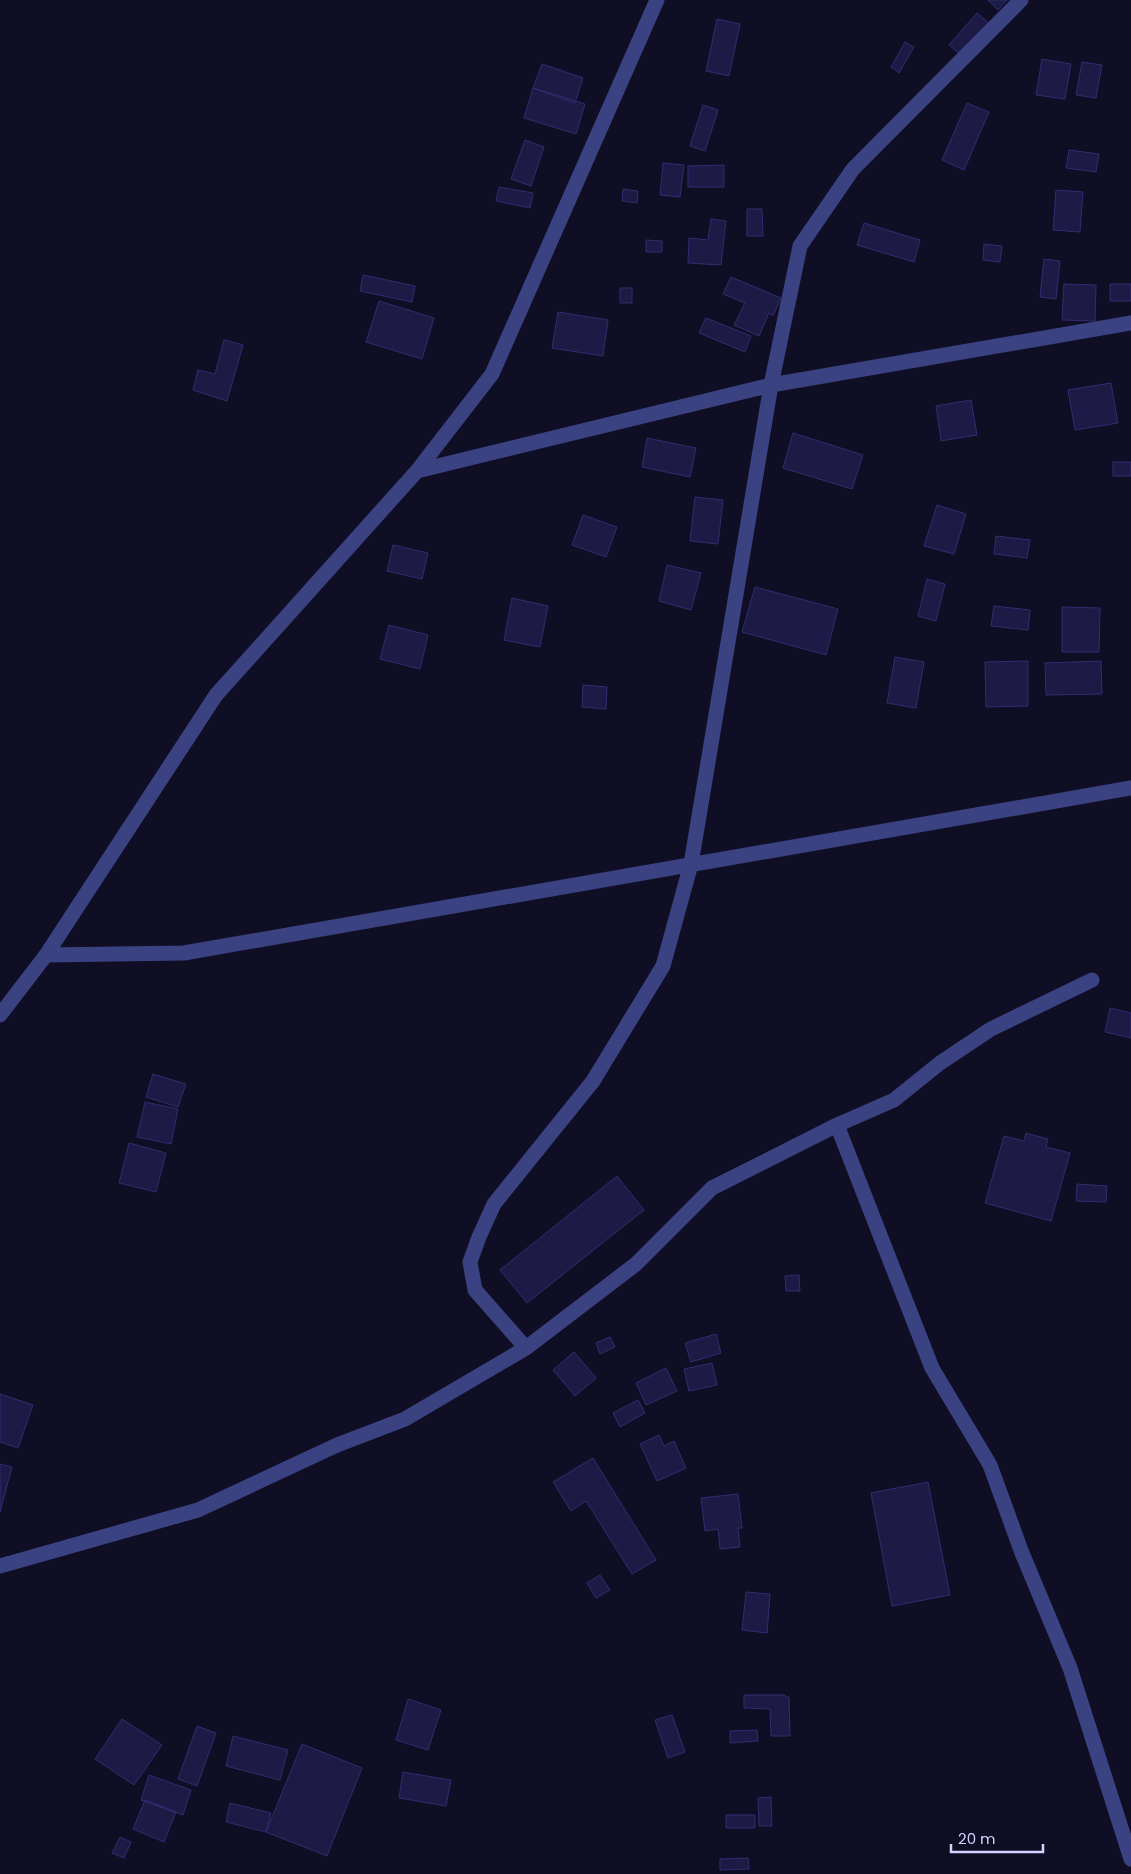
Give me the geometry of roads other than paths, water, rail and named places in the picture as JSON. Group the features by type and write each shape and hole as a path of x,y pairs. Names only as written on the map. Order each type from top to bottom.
{"street":[{"path":"0,1015 46,956 216,695 417,470 492,374 657,0"},
{"path":"526,1348 475,1290 470,1262 494,1204 593,1081 663,966 691,864 771,385 800,246 853,169 1021,0"},
{"path":"417,470 771,385 1131,323"},
{"path":"46,956 184,954 1131,788"},
{"path":"0,1566 198,1510 337,1445 405,1419 526,1348 636,1264 712,1188 837,1125 894,1100 940,1063 992,1029 1092,980"},
{"path":"837,1125 932,1368 990,1465 1022,1553 1070,1668 1131,1858"}]}
